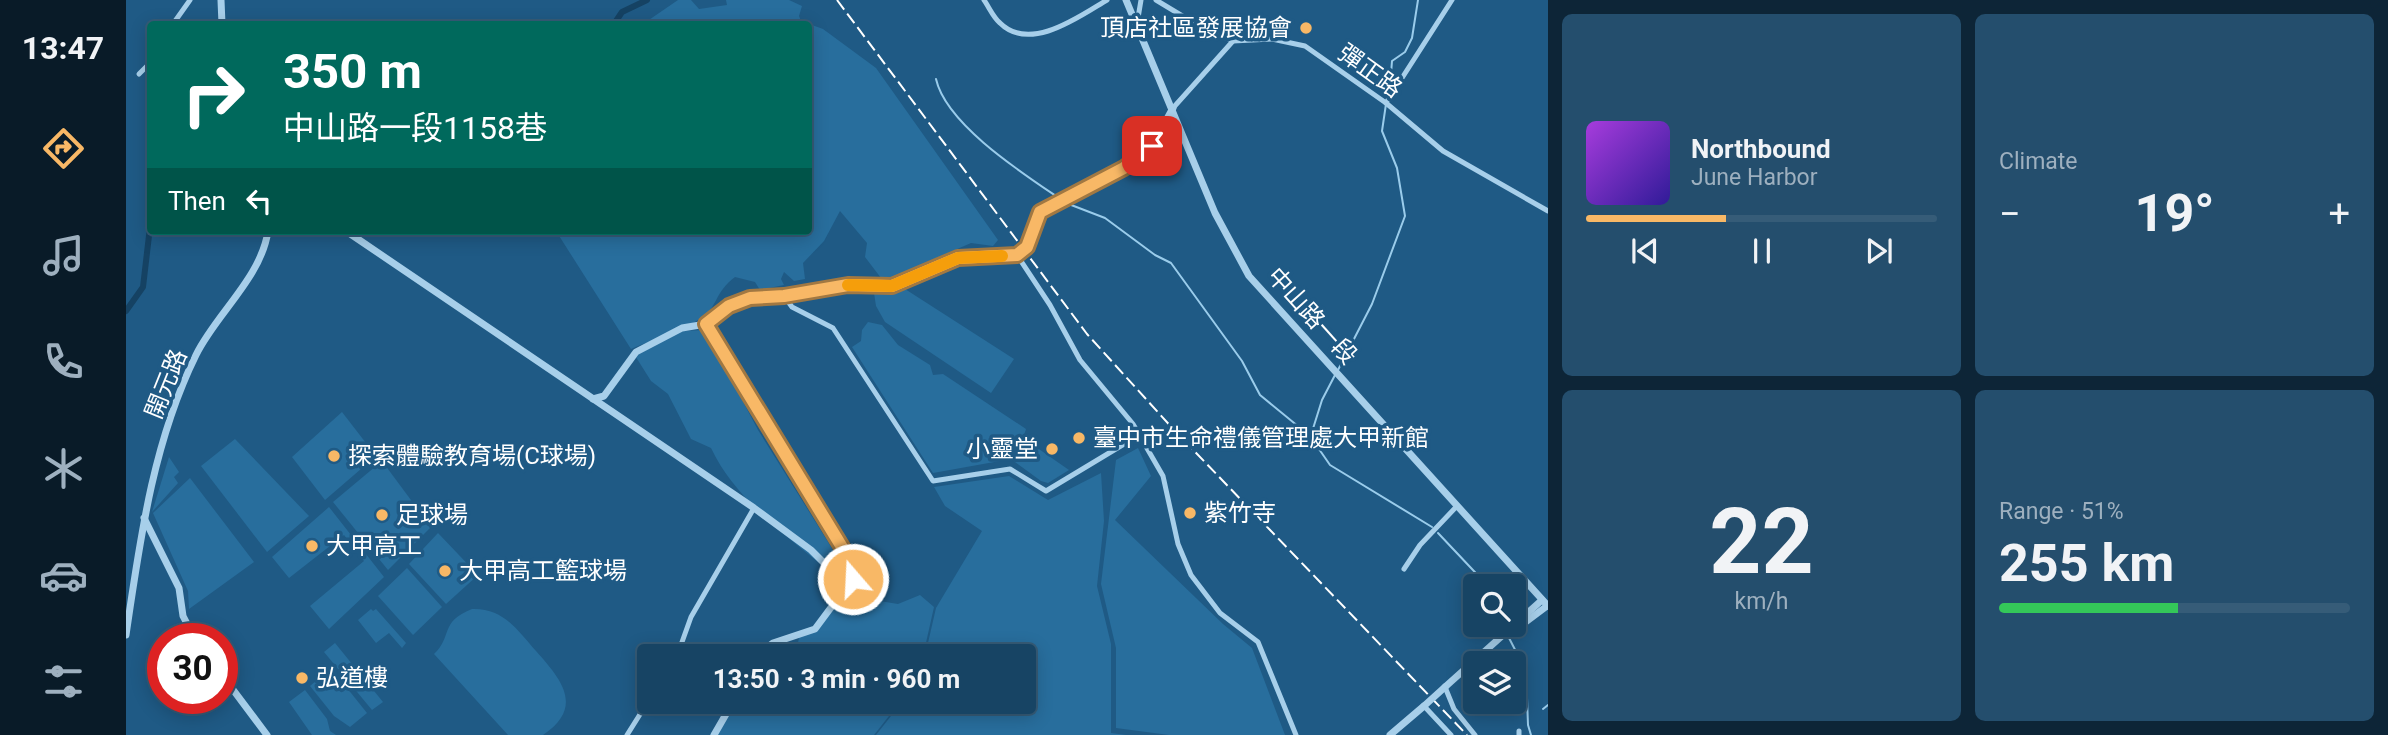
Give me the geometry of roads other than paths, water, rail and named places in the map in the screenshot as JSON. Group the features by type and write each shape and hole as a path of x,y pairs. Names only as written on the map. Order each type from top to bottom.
{"street":[{"path":"175,21 190,0"},
{"path":"221,0 222,21"},
{"path":"984,0 1003,26 1028,34 1051,30 1107,0"},
{"name":"中山路一段","path":"1126,0 1215,213 1250,276 1546,604"},
{"path":"1137,26 1141,0"},
{"name":"彈正路","path":"1156,0 1204,29 1234,41 1272,39 1305,46 1386,103 1443,151 1548,211"},
{"path":"1386,103 1452,0"},
{"path":"589,398 597,400 604,396 636,352 682,328 706,324 729,306 750,298 784,296 848,285 892,286 958,258 1017,255 1027,247 1040,212 1060,199 1124,168 1152,146 1173,108 1234,41"},
{"path":"139,74 147,66"},
{"name":"開元路","path":"126,635 128,602 144,517 165,438 197,353 259,259 267,235"},
{"path":"352,235 754,508 811,550 847,586"},
{"path":"1017,255 1050,305 1080,360 1122,407 1163,476 1178,544 1191,575 1220,613 1258,642 1296,735"},
{"path":"784,296 792,307 833,328 933,481 1010,469 1046,491 1139,435"},
{"path":"706,324 853,566 853,579 815,629 773,644"},
{"path":"1404,569 1420,545 1457,506"},
{"path":"681,644 691,617 754,508"},
{"path":"144,517 179,588 187,623"},
{"path":"1390,735 1498,640 1546,604"},
{"path":"1445,687 1454,709 1475,735"},
{"path":"238,696 267,735"},
{"path":"1424,706 1451,735"},
{"path":"627,735 641,714"},
{"path":"714,735 726,714"}],"waterway":[{"path":"616,21 622,12 647,0"},
{"path":"1392,89 1396,82 1391,74 1392,61 1405,52 1412,38 1418,0"},
{"path":"936,79 954,113 970,130 1006,161 1059,198"},
{"path":"1338,370 1372,304 1405,216 1397,168 1382,131 1386,104"},
{"path":"1066,203 1105,218 1155,255 1171,263 1242,361 1260,395 1310,436 1330,465 1432,527"},
{"path":"126,311 143,287 149,235"},
{"path":"1311,435 1322,400 1335,375"},
{"path":"1438,533 1477,574"},
{"path":"1509,637 1526,671 1528,725 1531,735"},
{"path":"1543,709 1548,705"}],"railway":[{"path":"837,0 1087,334 1175,431 1467,735"}],"place":[{"name":"頂店社區發展協會","path":"1306,28"},
{"name":"臺中市生命禮儀管理處大甲新館","path":"1079,438"},
{"name":"小靈堂","path":"1052,449"},
{"name":"探索體驗教育場(C球場)","path":"334,456"},
{"name":"紫竹寺","path":"1190,513"},
{"name":"足球場","path":"382,515"},
{"name":"大甲高工","path":"312,546"},
{"name":"大甲高工籃球場","path":"445,571"},
{"name":"弘道樓","path":"302,678"}]}
